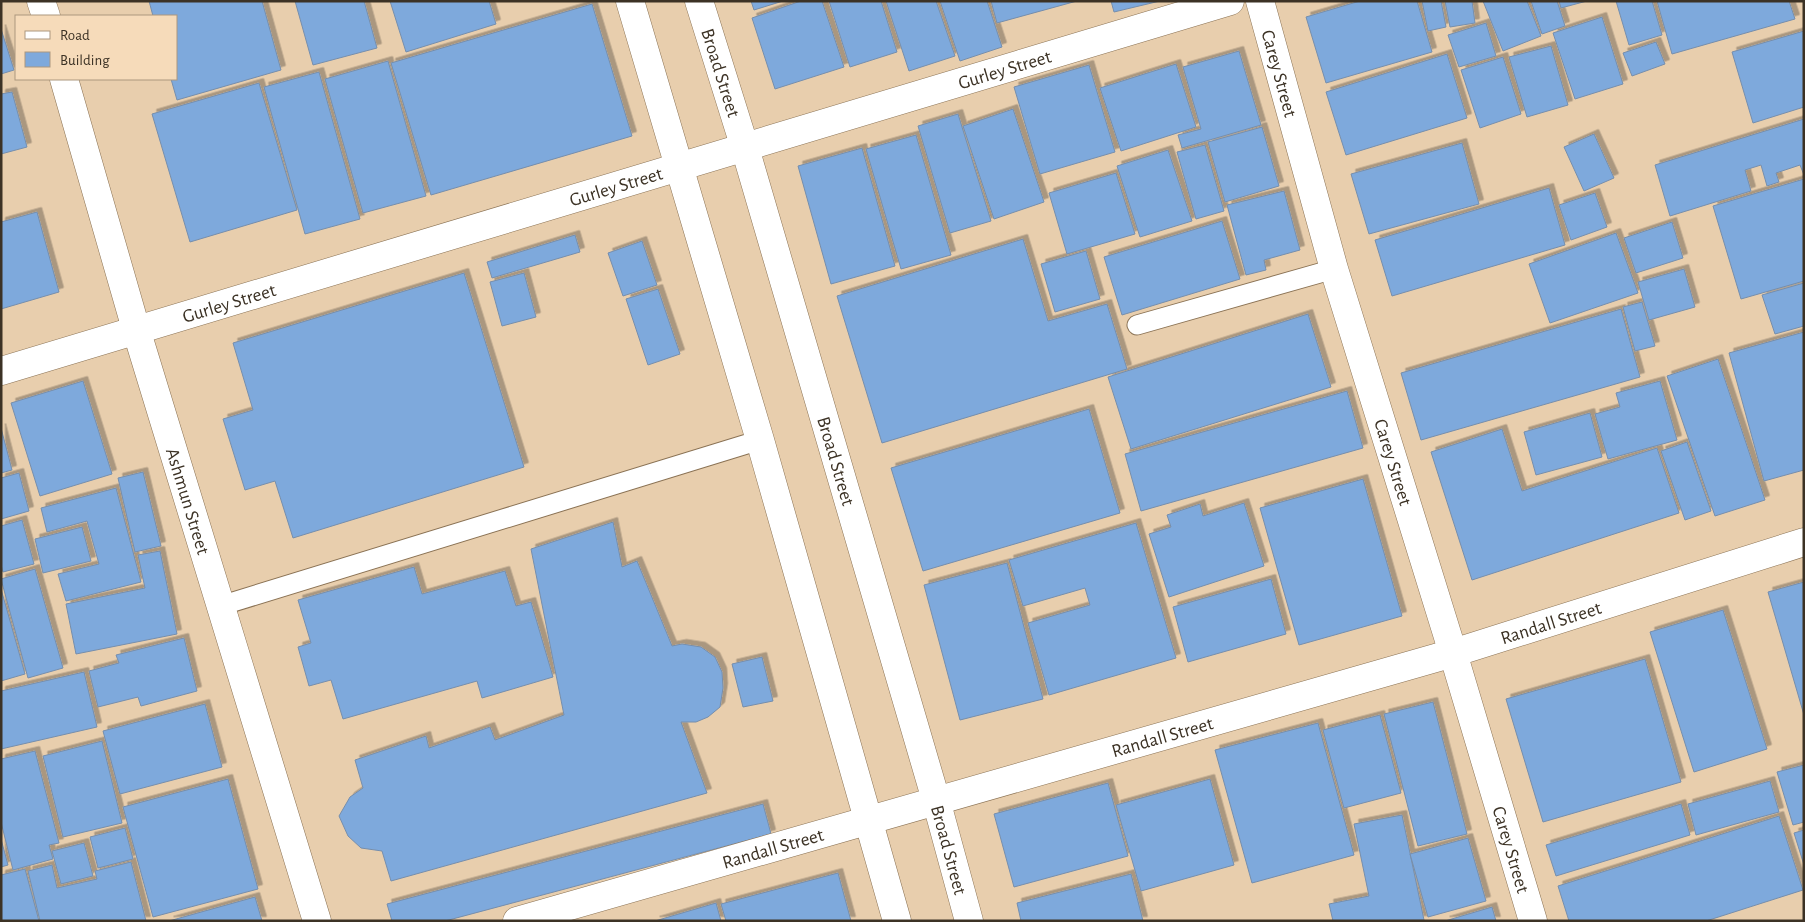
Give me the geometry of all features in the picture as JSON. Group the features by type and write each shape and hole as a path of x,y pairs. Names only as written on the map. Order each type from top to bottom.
{"street":[{"path":"41,1 46,15"},
{"path":"630,1 760,440 897,921"},
{"name":"Broad Street","path":"699,1 745,148 936,800 969,921"},
{"name":"Gurley Street","path":"1,371 1230,1"},
{"name":"Carey Street","path":"1260,1 1334,268 1533,921"},
{"name":"Ashmun Street","path":"64,80 136,330 317,921"},
{"name":"Randall Street","path":"517,921 869,819 1453,654 1804,542"}],"lane":[{"path":"1137,325 1334,268"},
{"path":"220,606 760,440"}],"building":[{"path":"149,1 262,1 281,70 177,100 171,80 178,80 178,15 153,15"},
{"path":"295,1 364,1 377,48 313,65"},
{"path":"390,1 489,1 496,24 406,52"},
{"path":"751,1 783,1 754,10"},
{"path":"801,1 822,1 844,67 775,89 752,18"},
{"path":"829,1 881,1 897,52 850,67"},
{"path":"886,1 936,1 955,56 909,71"},
{"path":"940,1 987,1 1002,47 960,61"},
{"path":"991,1 1077,1 997,23"},
{"path":"1111,1 1160,1 1114,12"},
{"path":"1360,1 1417,1 1432,52 1326,83 1306,17"},
{"path":"1422,1 1441,1 1446,27 1428,31"},
{"path":"1445,1 1472,1 1475,23 1450,27"},
{"path":"1483,1 1527,1 1541,36 1503,51"},
{"path":"1531,1 1557,1 1565,26 1542,34"},
{"path":"1559,1 1587,1 1561,8"},
{"path":"1616,1 1652,1 1662,35 1629,45"},
{"path":"1657,1 1789,1 1795,19 1672,54"},
{"path":"592,4 632,136 431,195 391,63"},
{"path":"1602,17 1623,84 1575,99 1553,33"},
{"path":"1486,23 1496,56 1459,67 1448,35"},
{"path":"1,29 14,70 1,74"},
{"path":"1804,31 1804,107 1753,123 1732,52"},
{"path":"1656,42 1665,64 1632,76 1623,53"},
{"path":"1551,46 1568,105 1527,117 1509,57"},
{"path":"1239,51 1261,125 1182,148 1178,135 1201,129 1183,67"},
{"path":"1447,54 1467,118 1346,155 1326,92"},
{"path":"1503,57 1521,114 1480,128 1461,70"},
{"path":"388,61 426,196 363,213 325,79"},
{"path":"1176,64 1196,127 1121,151 1100,88"},
{"path":"1089,65 1115,152 1040,174 1014,87"},
{"path":"319,72 360,219 305,234 264,87"},
{"path":"259,83 297,210 190,242 152,114"},
{"path":"12,92 27,147 1,154 1,94"},
{"path":"1013,109 1044,202 994,219 963,126"},
{"path":"958,114 991,221 950,233 918,126"},
{"path":"1804,119 1804,175 1800,165 1776,173 1779,182 1767,186 1761,165 1745,170 1751,191 1670,216 1655,165"},
{"path":"1262,127 1279,186 1225,202 1208,142"},
{"path":"1594,134 1614,178 1584,191 1564,147"},
{"path":"916,135 951,255 901,269 866,149"},
{"path":"1462,143 1479,204 1369,234 1351,174"},
{"path":"1205,145 1224,211 1196,219 1177,152"},
{"path":"862,148 895,266 831,284 798,166"},
{"path":"1168,150 1192,221 1140,237 1117,166"},
{"path":"1116,173 1135,234 1067,254 1049,193"},
{"path":"1804,179 1804,281 1741,299 1713,206"},
{"path":"1549,188 1565,245 1392,296 1375,240"},
{"path":"1284,191 1300,250 1264,260 1266,270 1246,275 1227,205"},
{"path":"1595,193 1607,227 1571,240 1559,205"},
{"path":"37,212 59,292 1,309 1,222"},
{"path":"1222,221 1240,279 1122,315 1104,257"},
{"path":"1672,222 1683,258 1636,273 1624,238"},
{"path":"1616,233 1638,293 1550,323 1529,264"},
{"path":"575,235 580,252 492,278 487,262"},
{"path":"1023,239 1048,321 1107,304 1127,369 882,443 837,296"},
{"path":"642,241 657,285 623,296 608,253"},
{"path":"1086,251 1100,299 1055,312 1041,264"},
{"path":"1684,269 1695,307 1649,320 1638,282"},
{"path":"464,273 524,467 293,538 275,481 245,490 223,419 253,410 233,343"},
{"path":"524,273 536,317 502,326 490,282"},
{"path":"1804,283 1804,326 1775,334 1762,295"},
{"path":"658,289 680,354 648,365 626,299"},
{"path":"1642,302 1655,346 1635,351 1623,307"},
{"path":"1621,309 1640,377 1421,440 1401,373"},
{"path":"1308,314 1331,387 1131,449 1108,377"},
{"path":"1804,332 1804,470 1764,481 1729,353"},
{"path":"1718,359 1765,500 1715,516 1667,376"},
{"path":"83,381 112,474 40,496 11,403"},
{"path":"1660,381 1677,440 1608,459 1595,414 1620,407 1616,393"},
{"path":"1347,391 1363,448 1141,511 1125,454"},
{"path":"1089,409 1120,513 923,571 891,468"},
{"path":"1590,413 1602,457 1536,475 1524,432"},
{"path":"1,428 12,470 1,473"},
{"path":"1502,429 1522,491 1657,448 1679,513 1472,580 1431,452"},
{"path":"1687,442 1711,511 1685,520 1661,451"},
{"path":"143,472 161,546 135,552 118,478"},
{"path":"19,473 29,511 1,519 1,478"},
{"path":"1363,479 1402,616 1299,645 1260,508"},
{"path":"116,488 141,582 66,601 58,574 99,564 87,521 47,532 41,508"},
{"path":"1244,503 1264,566 1169,597 1149,534 1171,527 1167,515 1200,504 1203,516"},
{"path":"22,520 34,564 3,572 1,565 1,526"},
{"path":"613,522 622,567 637,561 672,646 682,644 701,647 715,657 722,672 723,688 720,707 708,717 696,722 681,722 707,793 391,881 382,851 361,848 348,836 339,816 350,797 363,788 355,760 426,736 429,748 490,727 495,740 564,715 531,549"},
{"path":"1136,523 1176,658 1049,695 1028,623 1090,605 1085,588 1023,606 1009,560"},
{"path":"82,527 91,561 43,573 35,539"},
{"path":"160,551 177,634 76,654 66,604 145,588 138,555"},
{"path":"1007,563 1043,699 960,720 924,585"},
{"path":"414,567 422,594 505,571 516,606 531,602 553,677 482,698 477,681 343,719 331,680 309,686 298,647 311,643 298,600"},
{"path":"35,569 63,668 28,678 1,579"},
{"path":"1271,579 1286,634 1188,662 1173,607"},
{"path":"1804,582 1804,715 1768,592"},
{"path":"1,589 25,674 1,681"},
{"path":"1723,610 1767,749 1694,772 1650,632"},
{"path":"184,638 197,691 141,706 138,697 98,707 89,671 119,663 116,655"},
{"path":"762,657 773,701 743,707 732,664"},
{"path":"1645,659 1681,782 1543,822 1506,699"},
{"path":"84,672 97,727 1,749 1,691"},
{"path":"1433,702 1467,834 1418,846 1384,714"},
{"path":"205,704 222,767 120,794 103,731"},
{"path":"1380,715 1401,793 1344,808 1323,730"},
{"path":"1318,723 1354,855 1252,883 1215,750"},
{"path":"102,741 122,823 63,837 43,756"},
{"path":"35,751 59,843 49,845 53,859 13,870 1,822 1,759"},
{"path":"1804,765 1804,822 1793,825 1777,772"},
{"path":"228,779 258,889 153,917 123,807"},
{"path":"1210,779 1234,865 1141,891 1116,805"},
{"path":"1770,781 1779,812 1696,835 1688,804"},
{"path":"1108,783 1128,856 1014,887 994,814"},
{"path":"763,804 771,834 445,921 392,921 387,904"},
{"path":"1681,804 1690,835 1556,876 1546,845"},
{"path":"1402,815 1424,920 1333,921 1329,904 1369,896 1354,824"},
{"path":"1779,816 1803,890 1706,921 1569,921 1558,886"},
{"path":"125,828 133,859 98,868 90,837"},
{"path":"1804,830 1804,865 1794,833"},
{"path":"1468,838 1486,901 1428,917 1410,854"},
{"path":"1,839 8,865 1,867"},
{"path":"84,843 93,876 61,884 52,851"},
{"path":"131,862 146,921 40,921 28,871 52,865 57,888 97,879 95,871"},
{"path":"25,869 39,921 1,921 1,875"},
{"path":"838,873 851,921 726,921 721,904"},
{"path":"1131,874 1143,921 1021,921 1017,903"},
{"path":"255,897 262,921 169,921"},
{"path":"716,903 721,921 655,921"},
{"path":"1492,907 1496,921 1445,921"}]}
